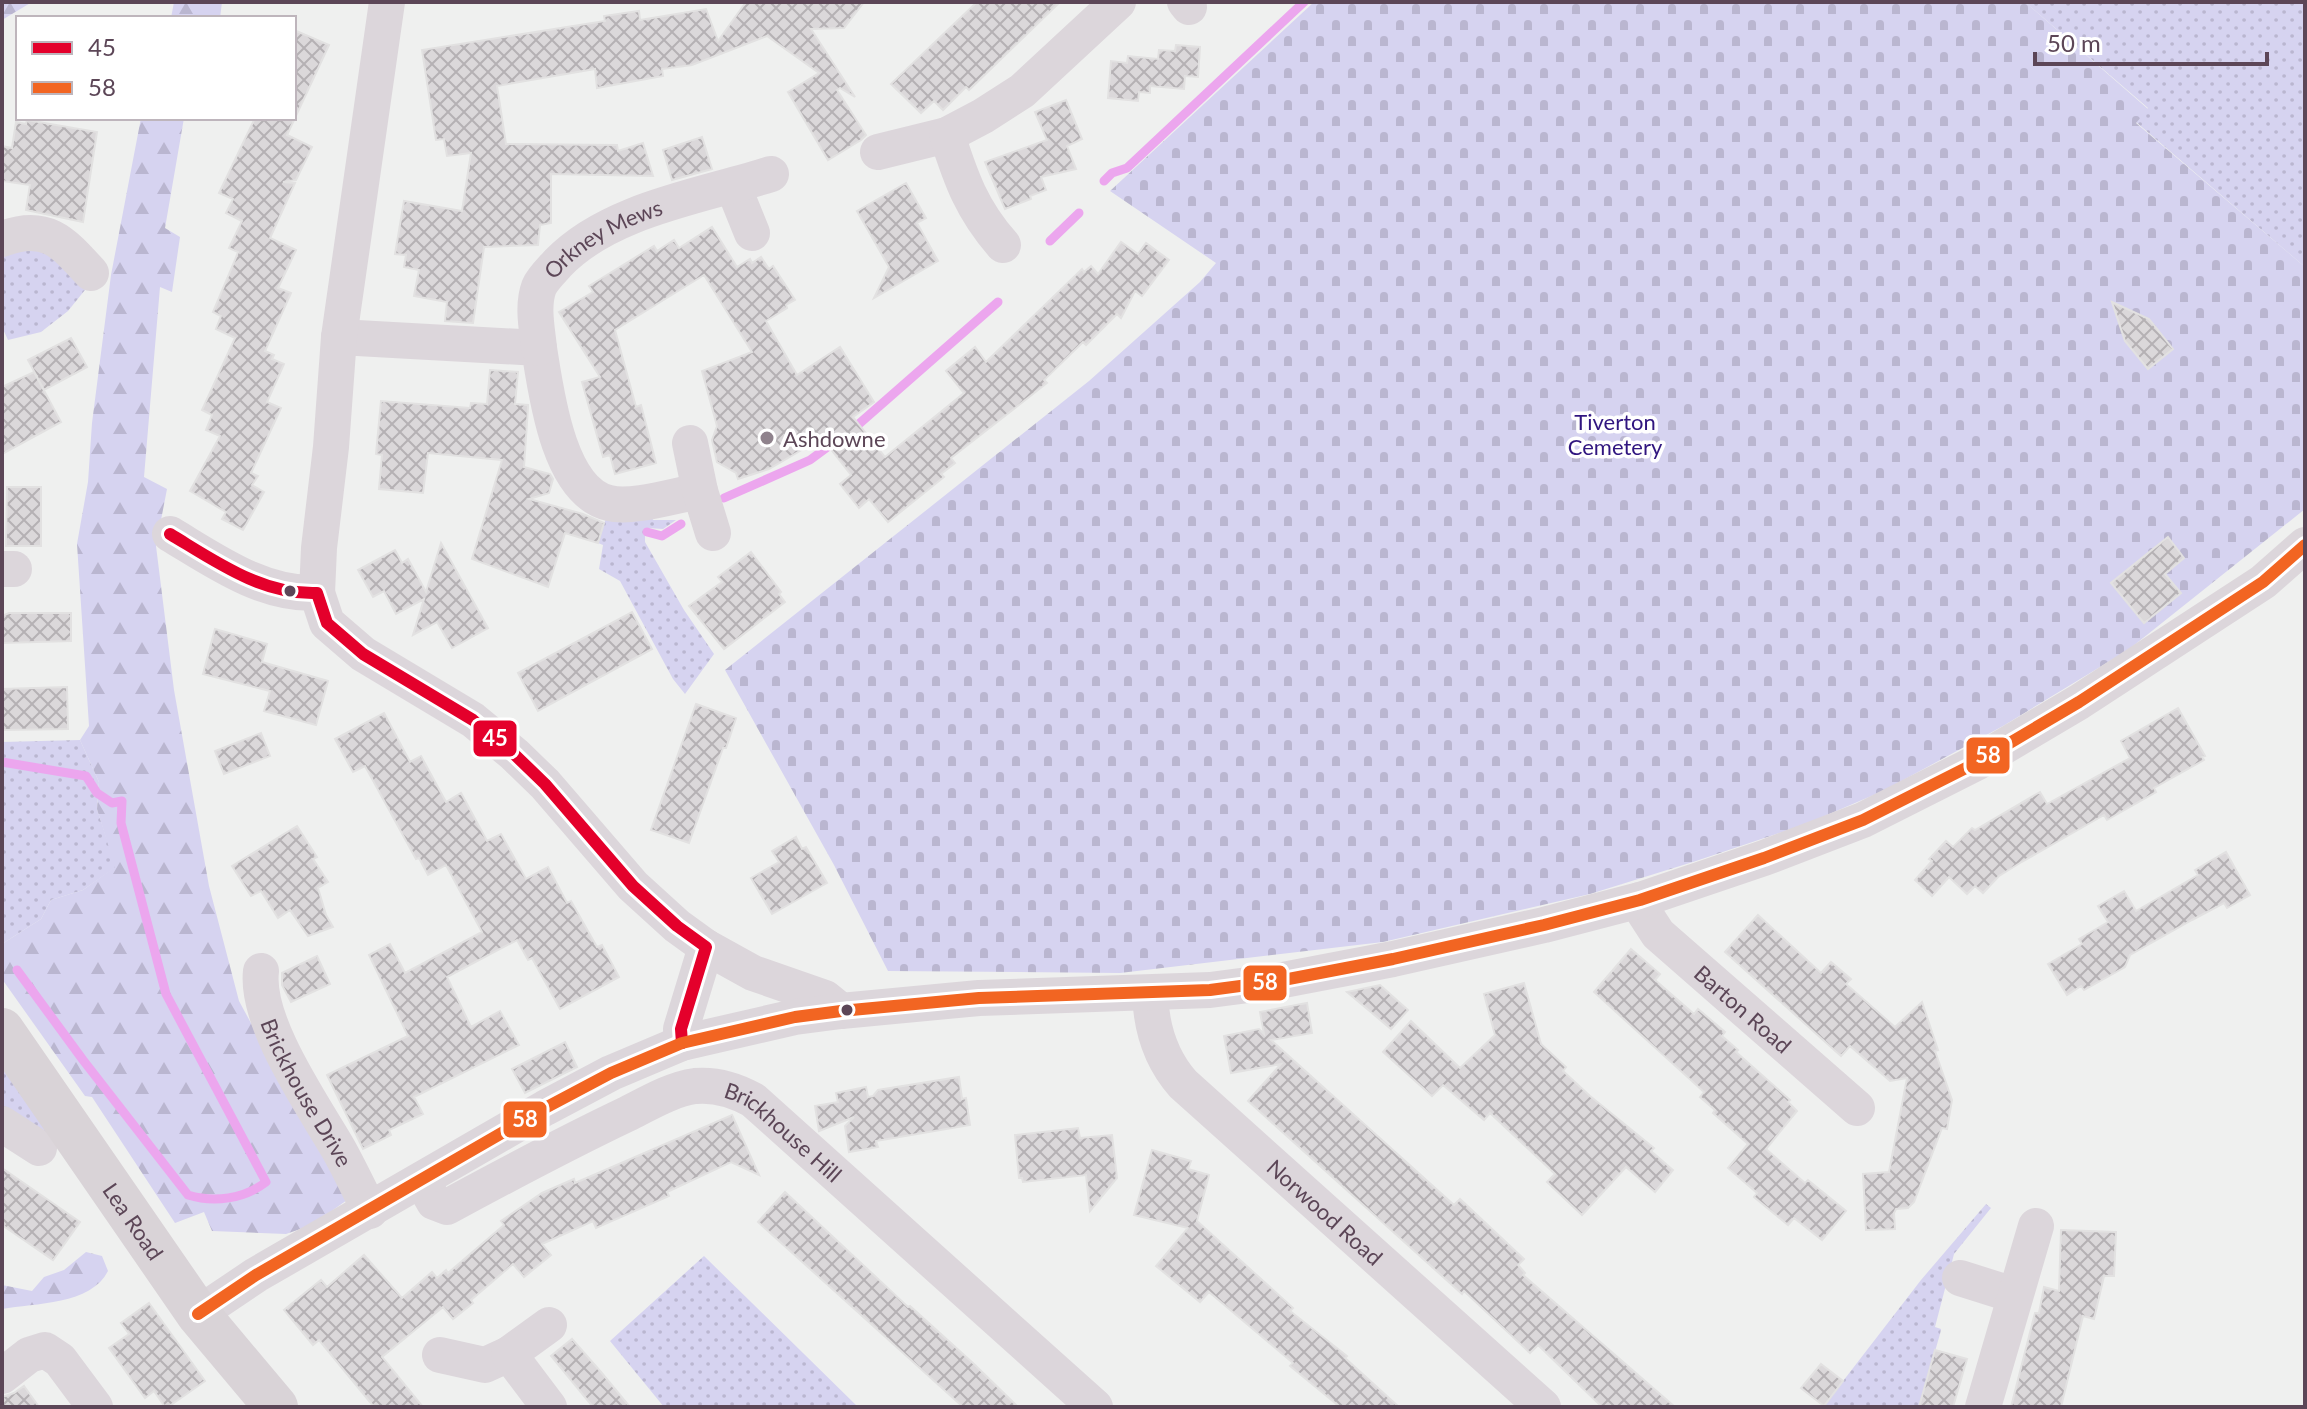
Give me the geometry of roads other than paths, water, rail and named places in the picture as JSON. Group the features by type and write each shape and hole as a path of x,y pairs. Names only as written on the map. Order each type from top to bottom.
{"street":[{"path":"387,2 339,337 317,593 327,623 363,654 473,720 514,754 545,784 633,886 677,926 706,947 753,973 825,998 841,1011"},
{"path":"878,152 947,135 983,116 1022,91 1118,2"},
{"path":"947,135 964,189 982,222 1003,245"},
{"name":"Orkney Mews","path":"700,491 630,504 609,504 585,492 572,474 559,443 539,348 535,312 539,287 566,255 627,218 677,200 771,174"},
{"path":"733,186 752,233"},
{"path":"2,238 36,232 55,237 91,273"},
{"path":"339,337 539,348"},
{"path":"690,443 713,533"},
{"path":"170,534 215,561 274,590 317,593"},
{"path":"198,1314 243,1283 611,1073 682,1043 795,1017 841,1011 979,998 1210,990 1278,981 1393,959 1640,900 1863,820 1921,792 2079,702 2263,582 2305,545"},
{"name":"Barton Road","path":"1640,900 1658,934 1857,1108"},
{"path":"682,1043 681,1029 706,947"},
{"name":"Brickhouse Drive","path":"261,971 259,987 270,1022 300,1085 340,1152 360,1217"},
{"name":"Norwood Road","path":"1150,993 1157,1041 1169,1067 1183,1084 1543,1407"},
{"name":"Lea Road","path":"2,1030 198,1314 276,1407"},
{"name":"Brickhouse Hill","path":"422,1181 434,1202 447,1207 592,1130 654,1101 691,1087 721,1087 739,1092 753,1100 829,1166 1095,1407"},
{"path":"2,1124 39,1148"},
{"path":"1983,1407 2036,1226"},
{"path":"1960,1278 2014,1295"},
{"path":"440,1355 485,1365 509,1354 549,1325"},
{"path":"2,1376 29,1355 45,1350 60,1360 95,1407"},
{"path":"509,1354 549,1407"}],"waterway":[{"path":"1104,181 1112,173 1127,168 1304,2"},
{"path":"1050,241 1079,213"},
{"path":"852,430 998,302"},
{"path":"724,498 810,460 829,446"},
{"path":"647,532 662,536 681,524"},
{"path":"2,762 86,776 97,793 112,803 122,801 121,823 166,994 266,1182 239,1196 228,1198 208,1199 188,1195 17,970"}],"place":[{"name":"Ashdowne","path":"767,438"}],"park label":[{"name":"Tiverton Cemetery","path":"1615,434"}]}
